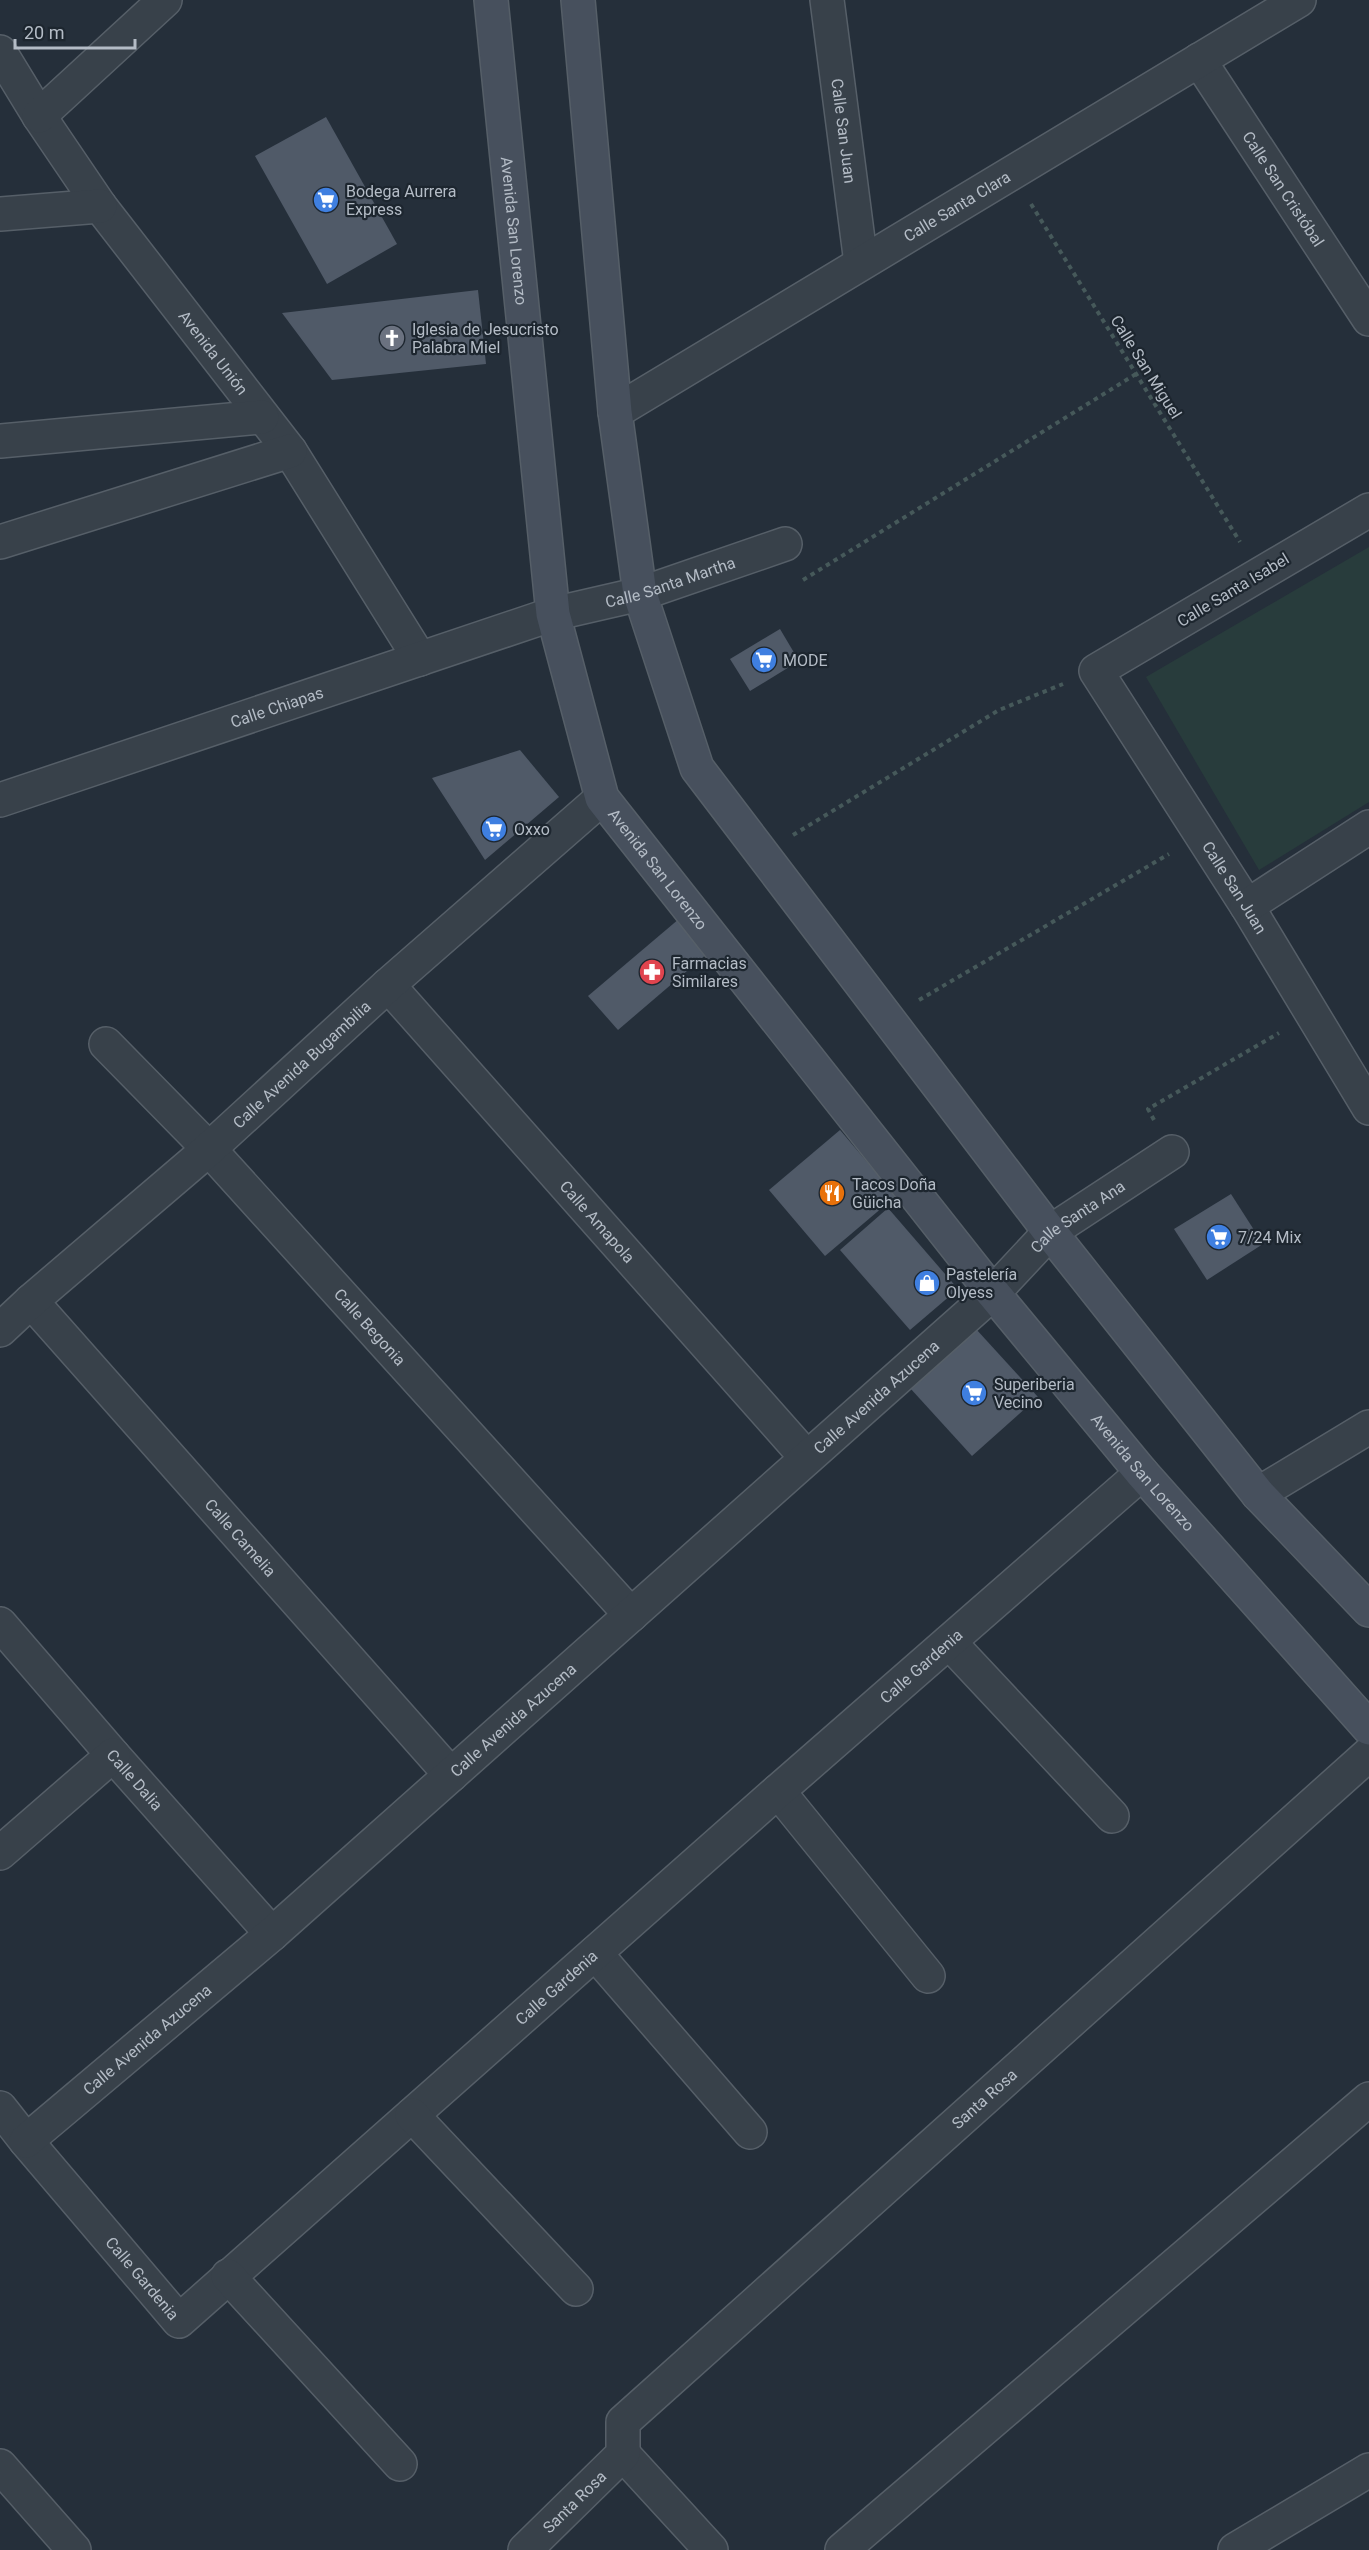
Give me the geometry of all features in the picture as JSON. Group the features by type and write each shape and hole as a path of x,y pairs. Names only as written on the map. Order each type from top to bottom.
{"street":[{"path":"39,116 165,0"},
{"name":"Avenida San Lorenzo","path":"491,0 553,614 602,798 993,1293 1142,1473 1369,1728"},
{"path":"578,0 615,412 640,594 697,768 1050,1232 1258,1494 1369,1610"},
{"name":"Calle San Juan","path":"827,0 861,263"},
{"name":"Calle Santa Clara","path":"615,412 1299,0"},
{"name":"Avenida Unión","path":"0,52 39,116 100,206 290,451 420,659"},
{"name":"Calle San Cristóbal","path":"1199,60 1369,319"},
{"path":"0,214 100,206"},
{"path":"0,441 262,417"},
{"path":"0,542 290,451"},
{"name":"Calle Santa Isabel","path":"1096,671 1369,510"},
{"name":"Calle Santa Martha","path":"553,614 640,594 785,544"},
{"name":"Calle Chiapas","path":"0,800 553,614"},
{"name":"Calle San Juan","path":"1096,671 1247,906 1369,1108"},
{"name":"Calle Avenida Bugambilia","path":"0,1330 209,1149 388,984 602,798"},
{"path":"1247,906 1369,827"},
{"name":"Calle Amapola","path":"388,984 807,1458"},
{"name":"Calle Begonia","path":"106,1044 209,1149 631,1615"},
{"name":"Calle Santa Ana","path":"993,1293 1050,1232 1172,1152"},
{"name":"Calle Avenida Azucena","path":"26,2141 272,1934 993,1293"},
{"name":"Calle Camelia","path":"31,1301 451,1775"},
{"path":"1258,1494 1369,1427"},
{"name":"Calle Gardenia","path":"0,2108 179,2321 778,1791 1142,1473"},
{"name":"Calle Dalia","path":"0,1624 272,1934"},
{"path":"949,1642 1112,1816"},
{"name":"Santa Rosa","path":"525,2550 623,2454 623,2422 1369,1754"},
{"path":"0,1853 113,1755"},
{"path":"778,1791 928,1976"},
{"path":"595,1953 750,2132"},
{"path":"842,2550 1369,2099"},
{"path":"412,2115 576,2289"},
{"path":"228,2276 400,2464"},
{"path":"623,2454 711,2550"},
{"path":"0,2466 74,2550"},
{"path":"1235,2550 1369,2470"}],"path":[{"name":"Calle San Miguel","path":"1011,173 1260,574"},
{"path":"785,544 803,580 1136,374"},
{"path":"762,854 999,710 1096,671"},
{"path":"887,1018 1201,834"},
{"path":"1172,1152 1148,1109 1312,1014"}],"green space":[{"path":"1369,547 1369,802 1259,870 1146,677"}],"building":[{"name":"Bodega Aurrera Express","path":"326,117 397,244 327,284 255,156"},
{"name":"Iglesia de Jesucristo Palabra Miel","path":"478,290 486,364 332,380 282,313"},
{"name":"MODE","path":"780,629 799,661 750,691 730,659"},
{"name":"Oxxo","path":"520,750 559,797 485,860 432,778"},
{"name":"Farmacias Similares","path":"686,913 715,947 618,1030 588,996"},
{"name":"Tacos Doña Güicha","path":"840,1130 896,1196 825,1256 769,1190"},
{"name":"7/24 Mix","path":"1231,1194 1263,1244 1207,1280 1174,1229"},
{"path":"888,1208 958,1289 910,1330 840,1250"},
{"name":"Superiberia Vecino","path":"976,1329 1038,1397 972,1456 910,1388"}],"place":[{"name":"Bodega Aurrera Express","path":"326,200"},
{"name":"Iglesia de Jesucristo Palabra Miel","path":"392,338"},
{"name":"MODE","path":"764,660"},
{"name":"Oxxo","path":"494,829"},
{"name":"Farmacias Similares","path":"652,972"},
{"name":"Tacos Doña Güicha","path":"832,1193"},
{"name":"7/24 Mix","path":"1219,1237"},
{"name":"Pastelería Olyess","path":"927,1283"},
{"name":"Superiberia Vecino","path":"974,1393"}]}
